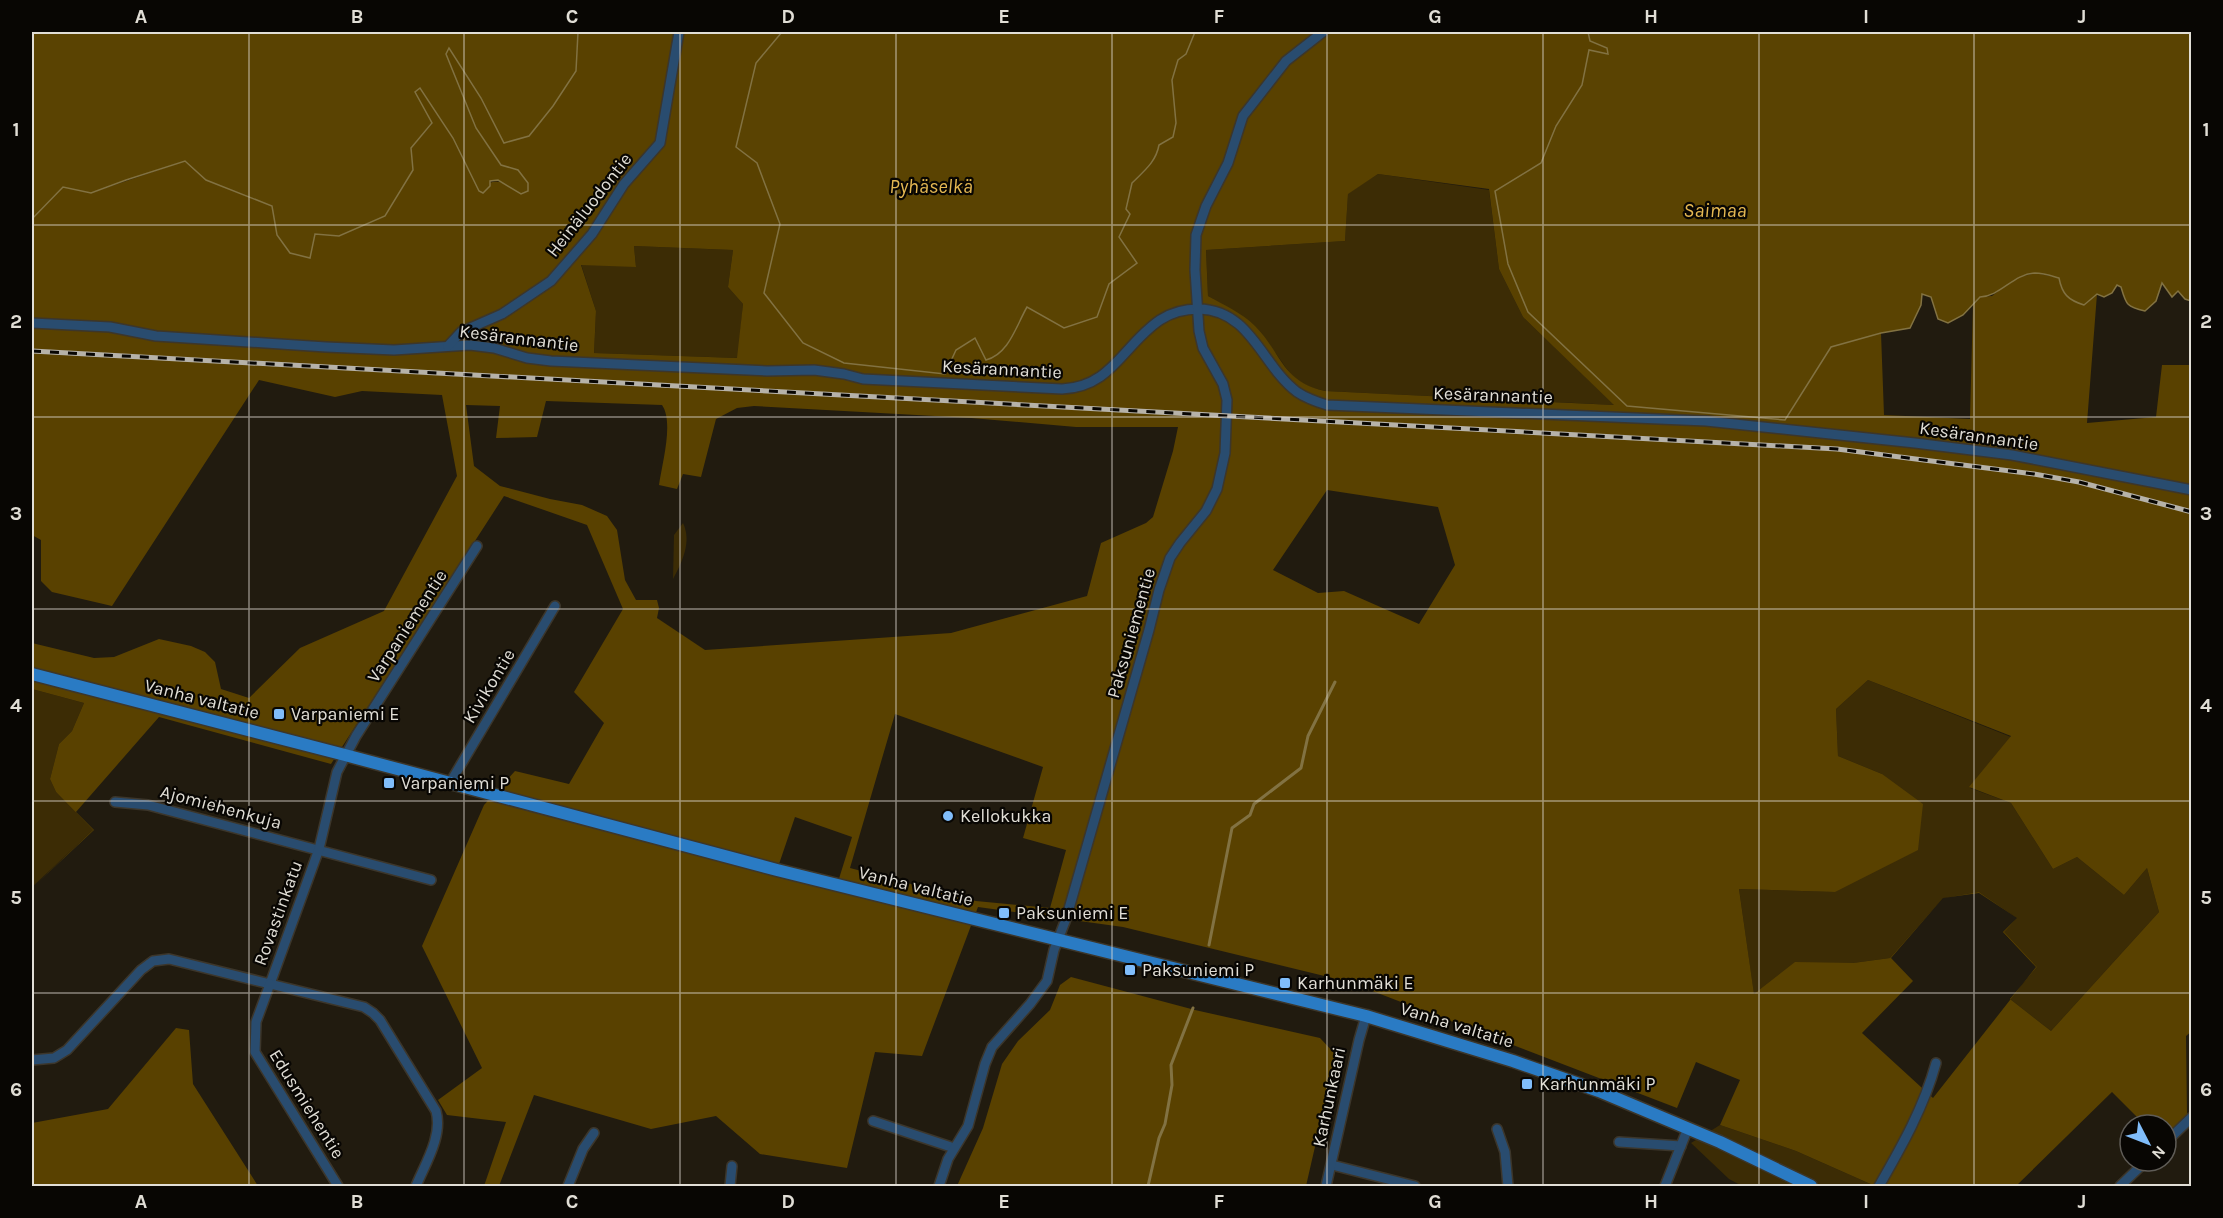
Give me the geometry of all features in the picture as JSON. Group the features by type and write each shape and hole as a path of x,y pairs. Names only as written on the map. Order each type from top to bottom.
{"main road":[{"name":"Vanha valtatie","path":"32,674 777,870 1366,1016 1513,1061 1599,1091 1688,1128 1811,1186"}],"street":[{"name":"Heinäluodontie","path":"448,346 461,332 502,314 551,281 592,234 624,184 660,143 679,32"},
{"name":"Paksuniementie","path":"939,1186 948,1159 968,1126 992,1047 1047,981 1054,950 1159,590 1175,551 1206,511 1222,470 1227,399 1223,384 1203,348 1199,331 1196,235 1206,206 1228,164 1243,116 1286,61 1323,32"},
{"name":"Kesärannantie","path":"32,322 110,327 156,336 326,347 394,350 470,345 551,361 768,371 814,370 863,379 1077,389 1105,374 1158,321 1170,314 1197,309 1214,310 1240,324 1297,392 1327,405 1729,423 2012,455 2192,490"},
{"name":"Varpaniementie","path":"345,755 477,546"},
{"name":"Kivikontie","path":"450,783 555,606"},
{"name":"Rovastinkatu","path":"32,1060 54,1058 67,1050 141,970 153,962 169,959 270,984 319,849 337,772 345,755"},
{"name":"Ajomiehenkuja","path":"115,802 148,805 431,880"},
{"name":"Edusmiehentie","path":"270,984 256,1022 255,1052 338,1186"},
{"path":"270,984 363,1007 380,1020 436,1111 438,1119 436,1135 416,1186"},
{"name":"Karhunkaari","path":"1326,1186 1366,1016"},
{"path":"1879,1186 1915,1120 1929,1088 1936,1062"},
{"path":"2178,1130 2192,1117"},
{"path":"873,1121 954,1148"},
{"path":"1665,1186 1688,1128"},
{"path":"1497,1129 1505,1152 1508,1186"},
{"path":"568,1186 583,1149 594,1132"},
{"path":"1619,1142 1681,1146"},
{"path":"1332,1165 1415,1186"},
{"path":"730,1186 732,1166"},
{"path":"2120,1186 2134,1173"}],"shaded area":[{"path":"578,32 782,32 756,63 757,162 780,224 764,293 956,350 975,338 986,360 1005,348 1027,307 1064,328 1096,317 1109,284 1137,263 1119,237 1127,222 1126,209 1132,183 1149,166 1155,157 1158,145 1165,142 1175,123 1172,80 1178,60 1186,54 1195,32 1588,32 1590,41 1607,48 1608,54 1589,50 1582,85 1556,126 1541,163 1785,420 1831,347 1881,333 1884,415 1970,419 1973,303 1980,297 1992,296 2015,278 2036,273 2059,278 2067,296 2084,305 2097,294 2087,423 2156,417 2162,365 2191,365 2192,1031 2186,1036 2187,1116 2178,1125 2178,1113 2133,1113 2112,1092 2016,1186 1875,1186 1796,1151 1720,1125 1740,1080 1696,1062 1677,1108 1349,982 1123,927 978,907 922,1056 875,1052 847,1168 760,1154 716,1116 651,1129 534,1095 499,1186 484,1186 506,1122 447,1115 438,1100 482,1068 422,946 484,805 515,771 569,784 604,723 574,692 623,609 587,525 504,496 331,764 159,717 76,812 94,830 32,888 93,830 56,792 50,779 59,744 72,731 84,703 32,689 32,643 94,658 114,657 159,639 191,646 205,652 215,662 221,689 249,698 300,648 384,611 457,476 442,395 362,391 335,397 259,380 112,606 52,592 41,581 41,540 32,535 32,219 63,187 91,193 185,161 206,180 272,206 277,235 290,253 315,234 339,236 385,216 413,170 411,148 432,124 415,92 420,88 453,138 479,191 490,183 500,182 521,194 476,128 446,54 449,47 481,98 504,143 529,136 553,106 576,71","holes":["1378,174 1489,189 1499,269 1523,317 1614,405 1325,391 1299,380 1284,365 1264,336 1250,321 1208,296 1206,250 1345,241 1348,194","634,246 733,250 728,287 743,304 737,358 594,353 596,311 581,265 636,267","546,401 662,405 667,422 667,432 659,485 677,489 683,474 701,477 716,419 737,408 754,406 971,418 1076,427 1178,427 1153,517 1146,523 1101,543 1087,596 951,633 705,650 657,618 659,608 657,600 636,600 625,580 617,530 607,516 582,505 500,486 474,466 466,405 500,406 496,438 537,437","1327,490 1438,507 1455,565 1419,624 1344,591 1318,593 1273,570","1868,680 2011,736 1969,787 2011,803 2053,869 2077,857 2124,895 2147,868 2159,912 2051,1031 2011,999 1933,1098 1862,1033 1913,981 1891,958 1943,898 1890,958 1853,963 1795,962 1754,994 1739,889 1835,892 1918,850 1923,804 1882,774 1838,756 1836,709","895,714 1043,767 1023,838 1066,850 1050,908 976,901 850,868","795,817 852,837 837,885 777,870"]},
{"path":"1378,174 1489,190 1499,269 1523,317 1615,405 1325,391 1312,388 1290,372 1252,328 1232,311 1208,296 1206,250 1345,241 1348,193"},
{"path":"634,246 733,250 728,287 743,304 738,358 594,353 596,311 581,264 636,266"},
{"path":"683,523 686,530 686,545 673,579 674,535"},
{"path":"1868,680 2011,737 1970,788 2011,803 2053,869 2077,857 2124,895 2147,868 2159,912 2051,1031 2010,999 2037,967 2003,932 2017,918 1979,892 1943,898 1890,958 1853,963 1754,995 1739,889 1835,892 1882,774 1838,756 1836,709"},
{"path":"32,689 84,703 72,731 59,744 50,779 56,792 93,830 32,887"},
{"path":"1979,892 2017,918 1979,893 1943,898"},
{"path":"2017,918 2004,932 2037,967 2022,984 2036,967 2003,932"},
{"path":"1071,977 1195,1010 1320,1038 1336,1055 1306,1186 957,1186 983,1128 1002,1064 1018,1041 1050,1010 1060,985"},
{"path":"176,1028 189,1030 193,1084 258,1186 32,1186 32,1123 108,1109"},
{"path":"1720,1125 1796,1151 1875,1186 1742,1186 1729,1179 1691,1143"}],"water":[{"path":"32,32 578,32 576,71 553,106 529,136 504,143 481,98 449,48 446,54 476,128 501,165 518,170 528,183 528,191 521,194 498,180 490,181 490,186 483,193 479,191 453,138 420,88 415,92 432,123 411,148 413,170 385,216 339,236 315,234 310,258 290,253 277,235 272,206 206,180 185,161 91,193 63,187 32,219"},
{"name":"Pyhäselkä","path":"782,32 1195,32 1186,54 1178,60 1172,80 1176,123 1173,137 1159,145 1152,161 1132,183 1126,209 1130,214 1119,237 1137,263 1109,284 1097,317 1064,328 1027,307 1001,352 986,360 975,338 956,350 945,374 844,363 803,343 764,293 780,224 757,163 736,147 756,63"},
{"name":"Saimaa","path":"1588,32 2191,32 2191,301 2185,299 2178,291 2172,297 2162,283 2156,301 2145,311 2128,304 2121,287 2117,285 2112,293 2104,297 2097,294 2084,305 2067,296 2059,278 2038,273 2027,274 1994,293 1980,297 1963,315 1948,323 1938,319 1931,297 1922,294 1921,305 1910,328 1881,333 1831,347 1785,420 1627,406 1528,312 1508,264 1495,191 1541,163 1556,126 1582,85 1589,50 1608,54 1607,48 1590,41"}],"waterway":[{"path":"1209,945 1232,828 1250,815 1254,804 1301,768 1308,736 1335,682"},
{"path":"1148,1186 1159,1138 1165,1124 1172,1085 1171,1065 1193,1008"}],"railway":[{"path":"32,351 1837,449 2034,474 2079,482 2192,512"}],"place":[{"name":"Varpaniemi E","path":"279,714"},
{"name":"Varpaniemi P","path":"389,783"},
{"name":"Kellokukka","path":"948,816"},
{"name":"Paksuniemi E","path":"1004,913"},
{"name":"Paksuniemi P","path":"1130,970"},
{"name":"Karhunmäki E","path":"1285,983"},
{"name":"Karhunmäki P","path":"1527,1084"}]}
